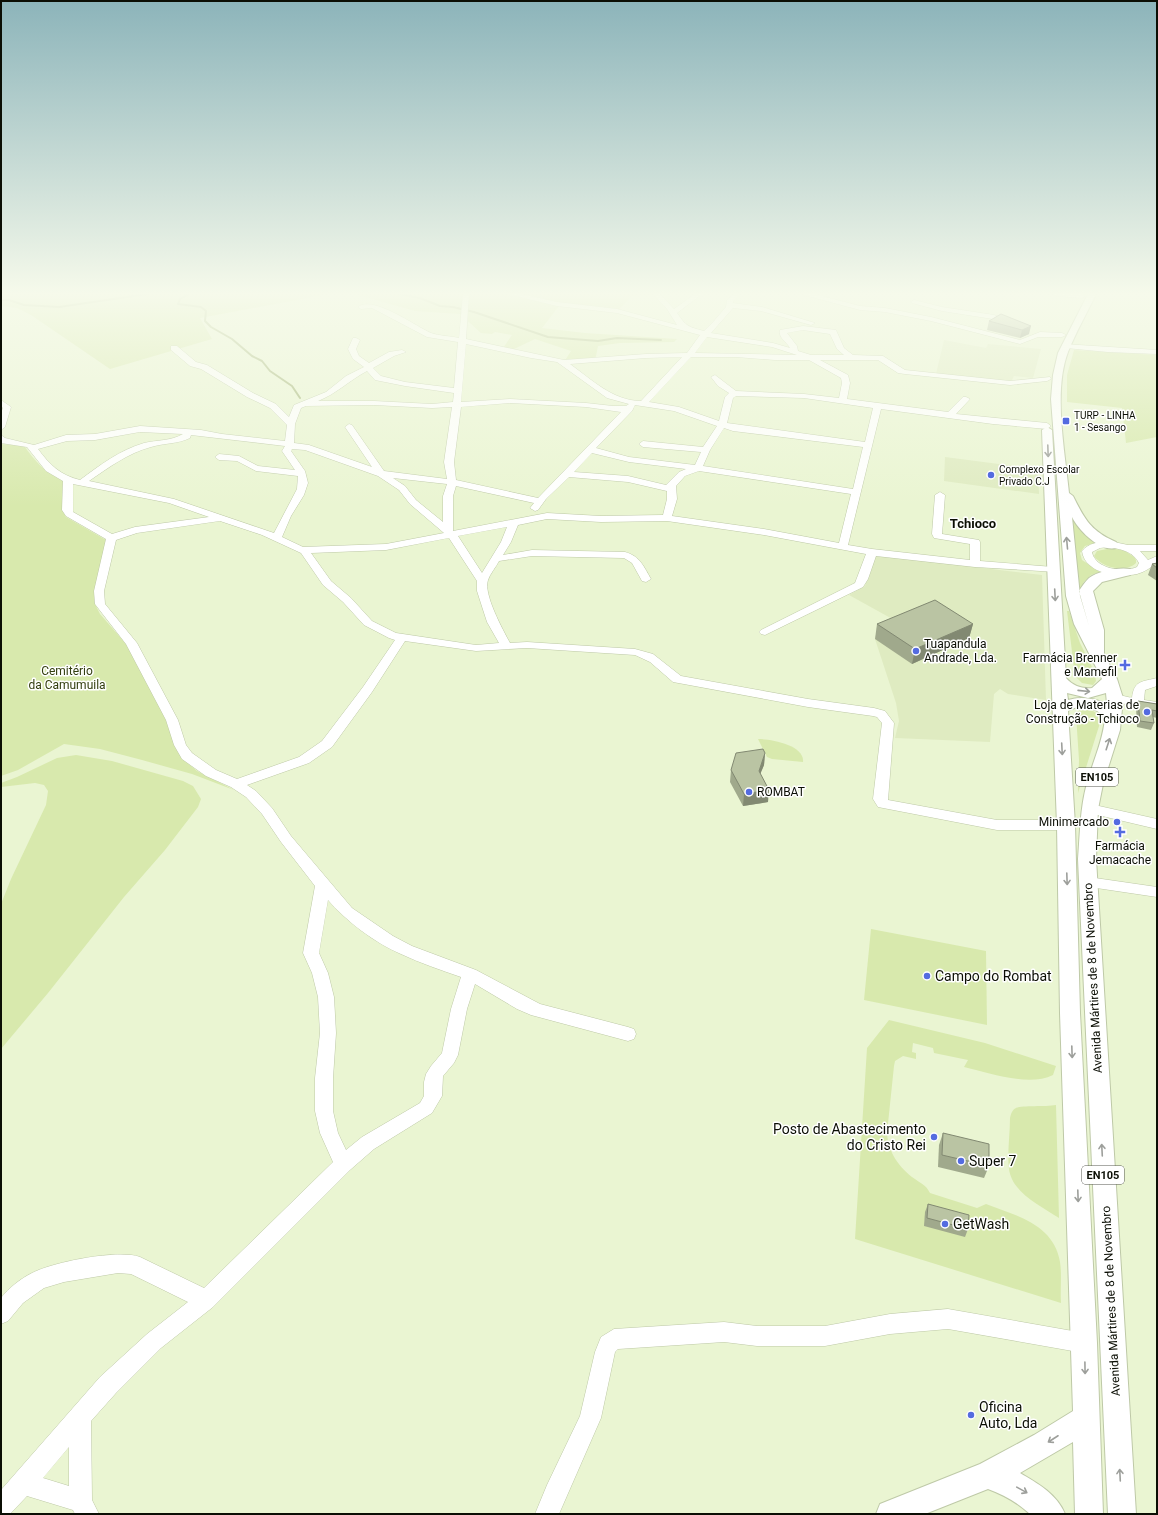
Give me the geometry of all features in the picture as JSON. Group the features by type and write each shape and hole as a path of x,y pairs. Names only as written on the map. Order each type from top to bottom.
{"main road":[{"name":"Avenida Mártires de 8 de Novembro","path":"1050,365 1047,379 1046,402 1066,825 1070,1013 1084,1343 1089,1514"},
{"name":"Avenida Mártires de 8 de Novembro","path":"1061,365 1056,395 1062,486 1072,596 1081,624 1110,679 1115,698 1112,730 1095,784 1090,809 1087,858 1122,1514"},
{"path":"1062,486 1084,528 1094,536 1112,545"},
{"path":"1098,655 1097,630 1086,591 1092,581 1097,578 1125,572"},
{"path":"1059,678 1061,683 1068,687 1088,692 1100,690 1110,679"},
{"path":"1060,710 1066,705 1072,703 1088,702 1105,708 1114,719"},
{"path":"890,1514 988,1475 1044,1445 1086,1418"},
{"path":"988,1475 1008,1482 1029,1494 1051,1514"}],"street":[{"path":"196,365 204,367 250,395 273,406 291,424"},
{"path":"366,365 378,378 386,381 458,391"},
{"path":"276,538 300,492 303,480 301,474 286,451 289,445 291,424 296,409 303,404 329,394 349,378 374,365"},
{"path":"449,533 447,504 452,482 449,462 461,365"},
{"path":"568,365 602,391 631,406"},
{"path":"643,403 680,365"},
{"path":"823,365 845,377 846,383 843,401"},
{"path":"890,365 901,372 1010,383 1047,379"},
{"path":"715,377 716,380 726,389 734,393"},
{"path":"667,518 672,499 672,492 670,489 671,485 682,474 698,468 706,450 722,424 729,397 734,393 739,392 804,396 1047,426"},
{"path":"950,415 966,400"},
{"path":"303,404 374,403 432,406 457,403 510,401 613,409 643,403 676,409 733,428 868,446"},
{"path":"1,402 7,407 7,413 1,427"},
{"path":"530,519 539,501 567,474 631,406"},
{"path":"843,546 878,406"},
{"path":"349,427 381,474 402,488 412,502 449,533 482,581"},
{"path":"32,448 66,438 95,437 134,429 191,432 222,438 306,447 381,474 452,482 539,501"},
{"path":"82,483 127,452 150,444 182,439 191,432"},
{"path":"1,438 1,440 6,442 24,443 30,445 44,465 55,474 68,480 160,498 266,533 305,551 386,548 449,533 547,516 606,519 667,518 764,532 872,552 975,564 1054,570"},
{"path":"643,444 706,450"},
{"path":"590,449 614,458 698,468 856,492"},
{"path":"219,457 239,459 256,468 301,474"},
{"path":"567,474 628,479 670,489"},
{"path":"68,480 67,510 69,514 111,538 135,530 221,518"},
{"path":"940,495 938,536 975,542 975,564"},
{"path":"506,646 488,609 482,590 482,581 506,542 514,522"},
{"path":"111,538 111,544 99,591 100,604 131,643 172,720 180,745 188,756 211,773 236,784 251,794 267,811 286,839 347,912 388,940 406,950 470,974 522,1004 537,1010 628,1034"},
{"path":"1157,548 1125,547 1102,544 1090,547 1086,551 1091,562 1098,566 1109,570 1125,572 1141,568 1157,559"},
{"path":"1125,547 1135,552 1142,558 1144,564 1141,568"},
{"path":"305,551 327,583 347,600 368,623 387,634 402,638 476,648 527,645 635,652 651,657 671,676 677,679 808,703 874,712 881,714 888,723 880,799 883,804 997,826 1050,824 1066,825"},
{"path":"765,632 859,586 863,579 872,552"},
{"path":"495,559 532,553 625,555 632,557 636,561 646,579"},
{"path":"236,784 304,760 327,744 368,689 402,638"},
{"path":"1138,702 1139,688 1144,685 1157,682"},
{"path":"1115,698 1157,706"},
{"path":"1090,809 1157,824"},
{"path":"1088,882 1157,892"},
{"path":"323,885 311,953 320,973 326,997 328,1033 324,1078 324,1111 329,1133 343,1164"},
{"path":"1,1507 23,1484 108,1385 154,1341 206,1300 343,1164 368,1143 426,1108 432,1101 434,1094 433,1078 435,1072 446,1063 450,1054 459,1009 470,974"},
{"path":"1,1314 16,1296 39,1280 64,1272 118,1262 133,1264 206,1300"},
{"path":"547,1514 555,1493 590,1418 605,1352 608,1344 614,1339 724,1332 757,1336 825,1336 890,1324 948,1319 1084,1343"},
{"path":"23,1484 84,1508 80,1419"}],"shaded area":[{"path":"938,365 1037,365 1033,378 1014,376 1011,382 936,374"},
{"name":"Complexo Escolar Privado C.J","path":"945,457 1038,469 1039,494 944,481"},
{"name":"Tuapandula Andrade, Lda.","path":"875,555 1042,575 1046,700 1008,694 1000,689 994,694 990,742 895,738 899,721 896,703 875,639 905,626 849,595 865,586"}],"green space":[{"path":"104,365 125,365 110,369"},
{"path":"1070,365 1157,365 1157,437 1126,443 1122,408 1067,402 1067,375"},
{"name":"Cemitério da Camumuila","path":"1,444 24,446 41,466 63,480 63,511 66,517 106,540 94,593 95,604 100,614 126,644 167,721 183,759 197,771 234,790 192,774 142,760 100,749 64,744 18,770 1,776"},
{"path":"1073,521 1084,533 1098,542 1085,546 1080,553 1082,560 1100,572 1091,575 1083,583 1082,598 1077,576"},
{"path":"1112,548 1125,551 1134,557 1136,563 1126,568 1114,568 1103,564 1094,556 1097,551"},
{"path":"1067,611 1069,611 1080,643 1094,671 1096,681 1093,685 1082,683 1075,676"},
{"path":"1082,709 1095,712 1099,716 1100,723 1078,793 1079,760 1076,715 1078,711"},
{"path":"758,739 771,740 793,747 799,751 803,762 772,759 767,757"},
{"path":"76,755 112,761 183,781 193,786 201,799 198,807 165,850 124,897 48,993 1,1049 1,904 11,879 46,805 48,791 44,785 35,783 1,787 1,783 57,758"},
{"name":"Campo do Rombat","path":"871,929 986,951 987,1025 864,1000"},
{"path":"889,1020 985,1043 1056,1066 1053,1075 1043,1078 1032,1080 1009,1078 964,1067 968,1060 934,1053 933,1048 913,1043 912,1052 916,1053 916,1059 903,1056 895,1061 887,1133 892,1153 899,1165 909,1175 925,1186 930,1193 977,1208 986,1204 1022,1218 1042,1231 1050,1239 1056,1249 1060,1262 1061,1303 855,1239 867,1048"},
{"path":"1056,1105 1059,1218 1036,1204 1021,1192 1011,1178 1008,1163 1010,1118 1014,1110 1016,1108 1024,1107"}],"building":[{"path":"1157,563 1157,568 1152,564"},
{"path":"935,600 973,624 915,649 877,624"},
{"path":"1138,701 1157,704 1157,711 1152,710 1154,723 1140,721"},
{"name":"ROMBAT","path":"763,749 765,753 759,771 769,790 744,794 731,770 736,753"},
{"path":"943,1133 989,1144 989,1166 942,1155"},
{"path":"928,1204 969,1215 968,1229 927,1218"}],"waterway":[{"path":"265,365 270,371 292,386 300,398"}],"place":[{"name":"TURP - LINHA 1 - Sesango","path":"1066,421"},
{"name":"Complexo Escolar Privado C.J","path":"991,475"},
{"name":"Tuapandula Andrade, Lda.","path":"916,651"},
{"name":"Farmácia Brenner e Mamefil","path":"1125,665"},
{"name":"Loja de Materias de Construção - Tchioco","path":"1147,712"},
{"name":"ROMBAT","path":"749,792"},
{"name":"Minimercado","path":"1117,822"},
{"name":"Farmácia Jemacache","path":"1120,832"},
{"name":"Campo do Rombat","path":"927,976"},
{"name":"Posto de Abastecimento do Cristo Rei","path":"934,1137"},
{"name":"Super 7","path":"961,1161"},
{"name":"GetWash","path":"945,1224"},
{"name":"Oficina Auto, Lda","path":"971,1415"}],"district":[{"name":"Tchioco","path":"973,523"}]}
